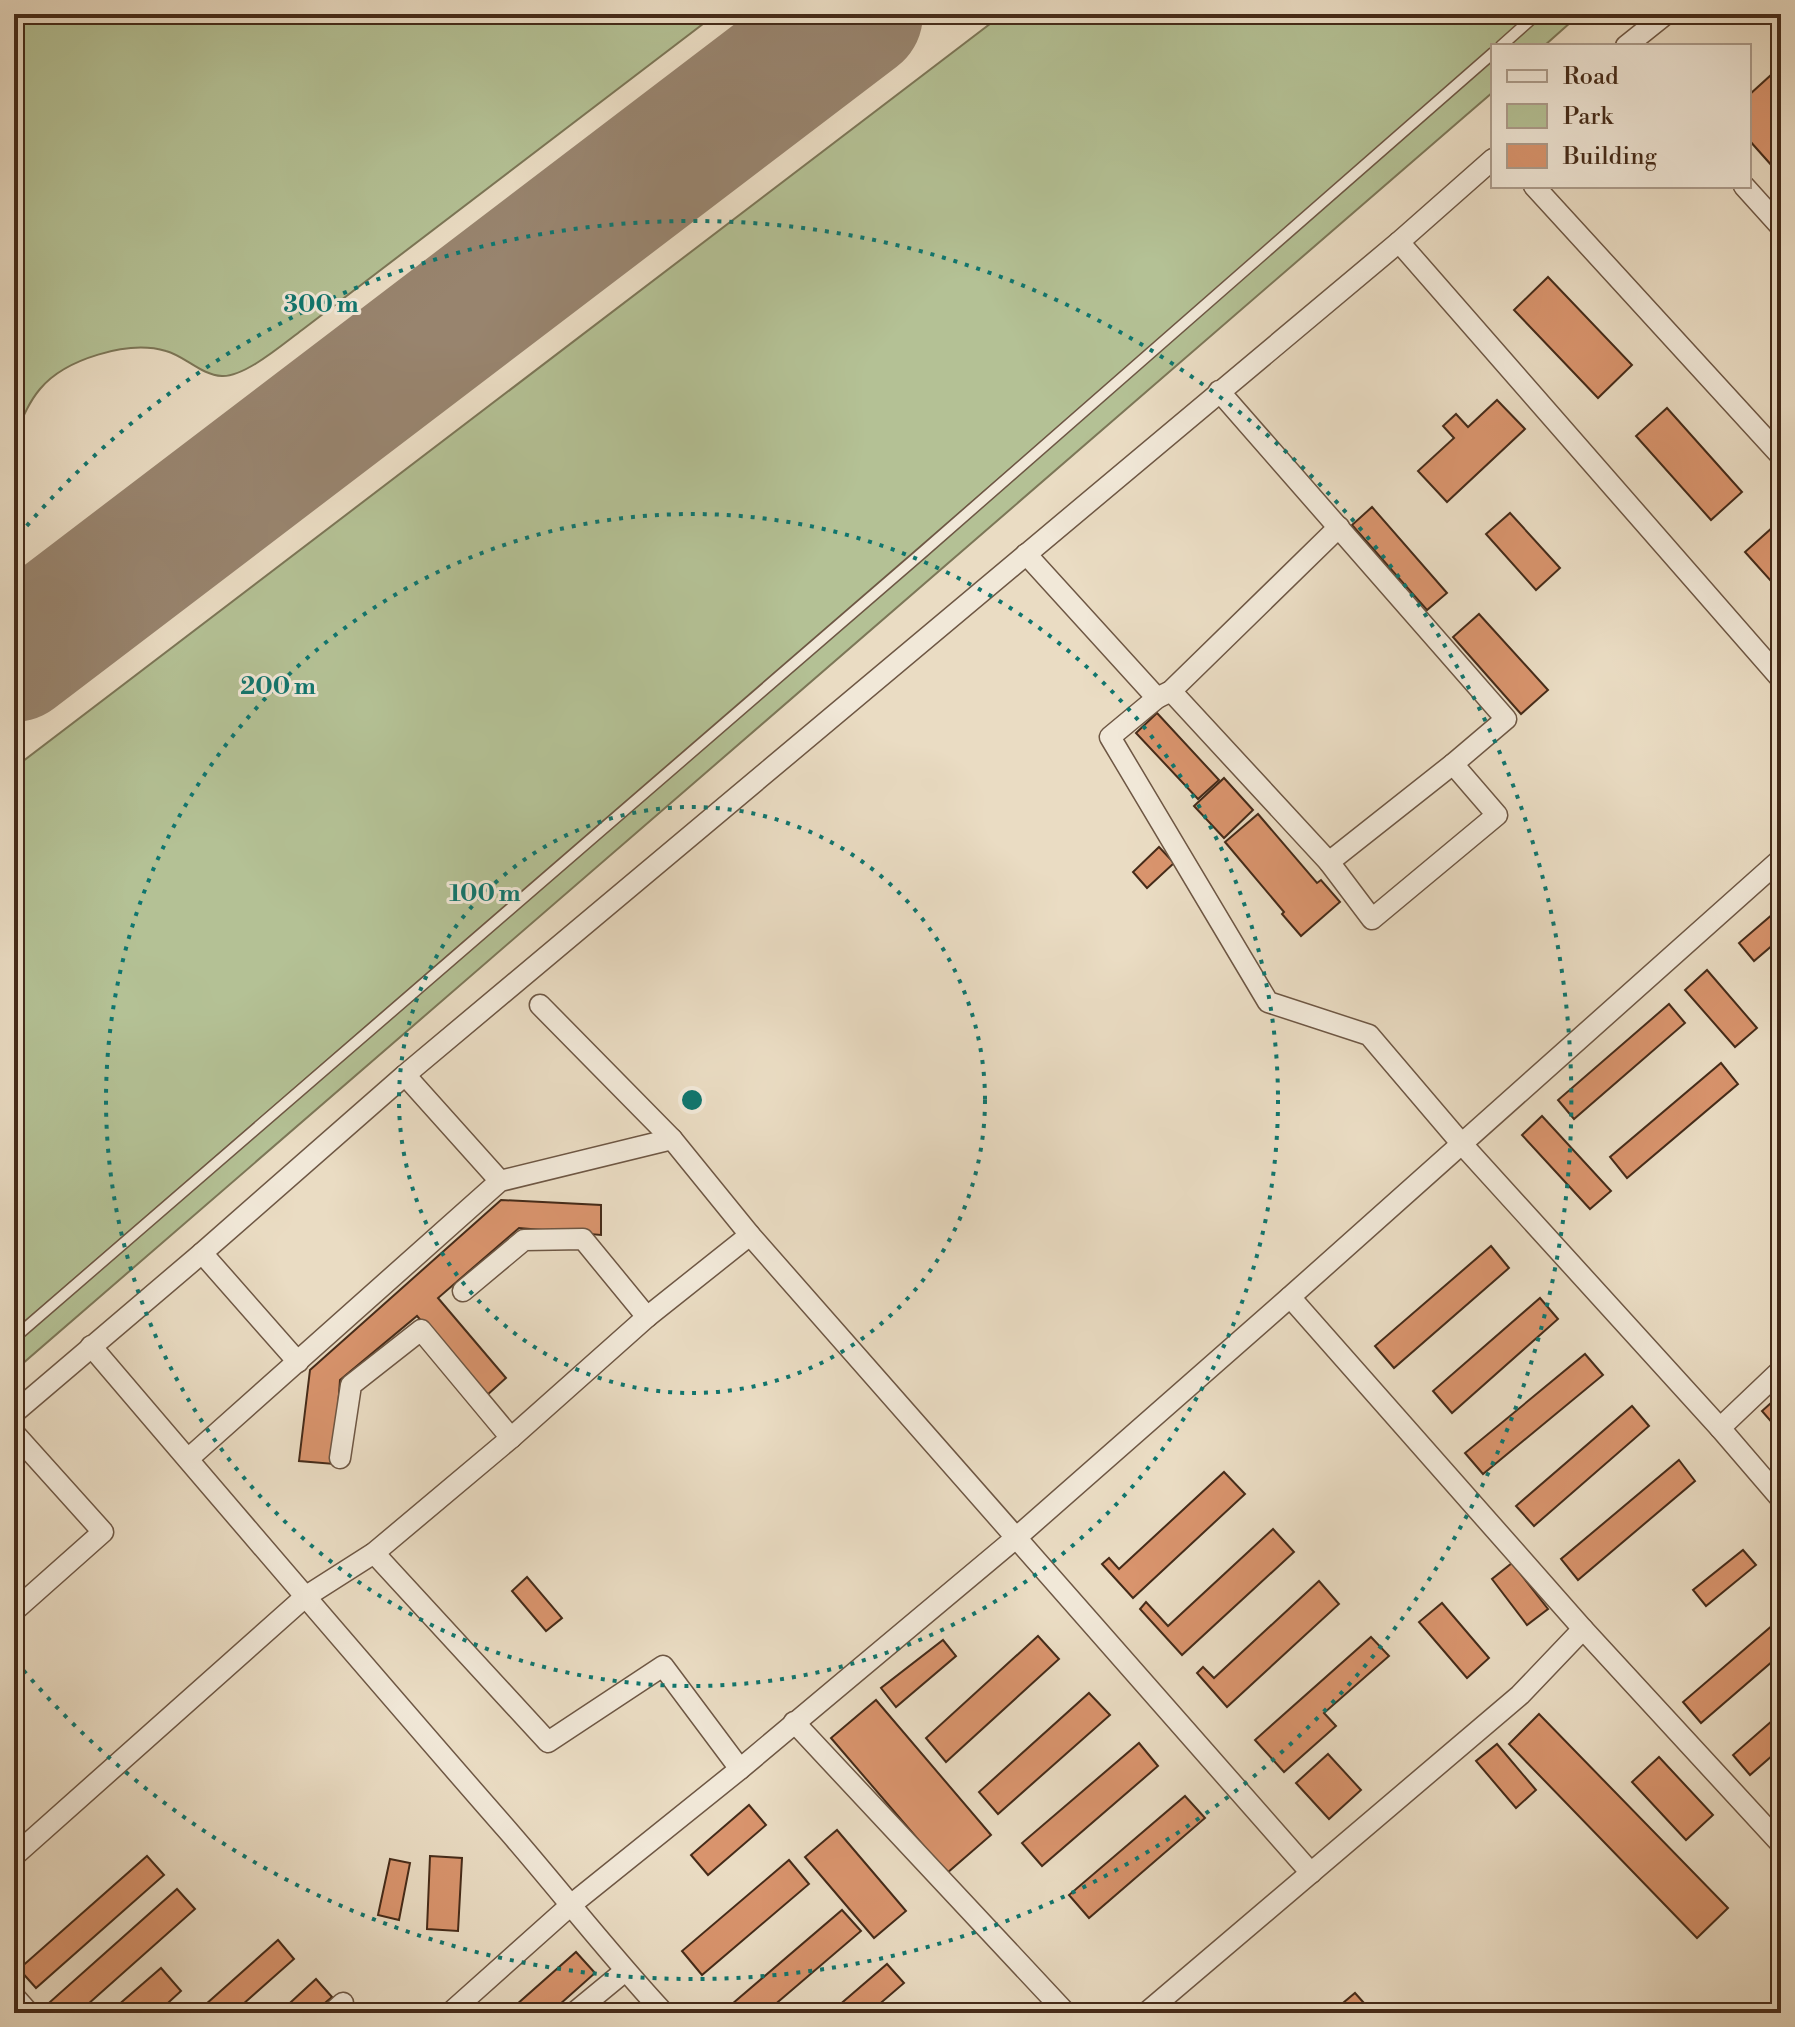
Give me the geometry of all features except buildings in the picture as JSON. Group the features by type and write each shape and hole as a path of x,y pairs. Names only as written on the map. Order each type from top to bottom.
{"street":[{"path":"1628,44 1666,14"},
{"path":"14,1413 405,1075 1399,242 1491,161"},
{"path":"1536,188 1781,456"},
{"path":"1746,188 1781,227"},
{"path":"1399,242 1781,679"},
{"path":"1219,391 1506,719 1329,862"},
{"path":"1339,527 1164,694 1110,737 1268,1002 1369,1035 1461,1143 1781,1499"},
{"path":"1026,554 1329,862 1372,919 1497,815 1453,764"},
{"path":"450,2013 572,1904 740,1769 1017,1537 1781,859"},
{"path":"540,1005 672,1139 750,1235 1311,1873"},
{"path":"405,1075 500,1181"},
{"path":"188,1459 500,1181 672,1139"},
{"path":"14,1856 305,1597 374,1553 511,1438 647,1317 750,1235"},
{"path":"463,1291 524,1240 583,1239 647,1317"},
{"path":"202,1253 298,1362"},
{"path":"1290,1297 1583,1629 1781,1844"},
{"path":"340,1458 351,1385 421,1330 511,1438"},
{"path":"91,1346 664,2013"},
{"path":"1720,1428 1781,1370"},
{"path":"14,1433 103,1532 14,1611"},
{"path":"374,1553 548,1742 663,1666 740,1769"},
{"path":"1146,2013 1520,1695 1583,1629"},
{"path":"794,1722 1066,2013"},
{"path":"574,2013 625,1971"},
{"path":"14,1996 29,2013"}],"lane":[{"path":"1503,44 1537,14"},
{"path":"14,1338 923,552 1491,55"}],"green space":[{"path":"14,14 716,14 252,366 222,376 207,372 173,353 151,348 116,350 98,355 51,378 28,406 14,438"},
{"path":"1003,14 1531,14 1497,44 1491,44 1491,49 1018,462 14,1331 14,768"},
{"path":"1543,14 1580,14 1546,44 1508,44"},
{"path":"1491,59 1491,94 14,1371 14,1343"}],"runway":[{"path":"14,656 857,14"}]}
